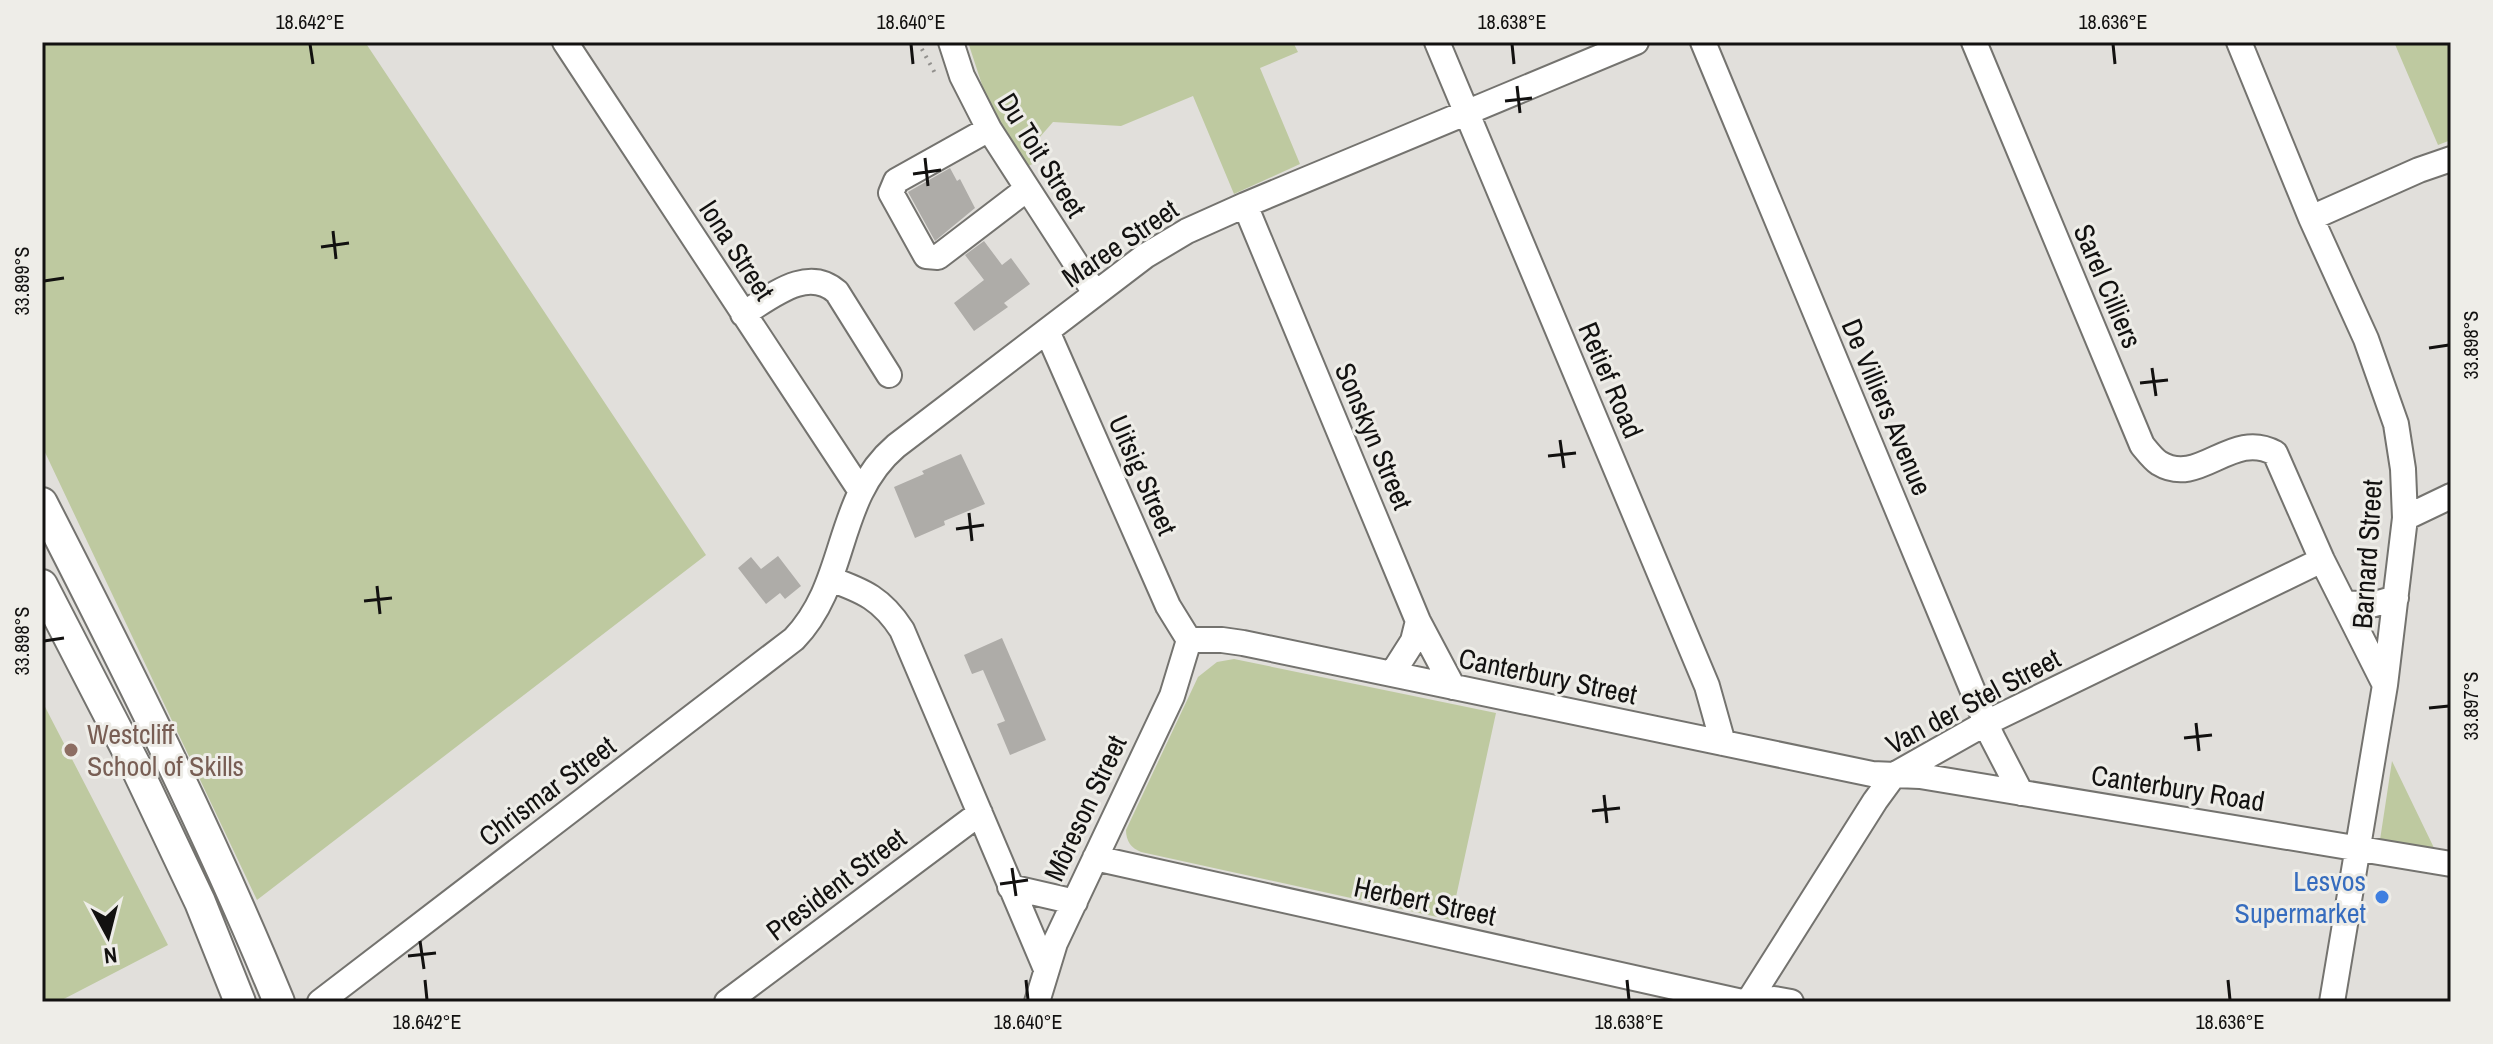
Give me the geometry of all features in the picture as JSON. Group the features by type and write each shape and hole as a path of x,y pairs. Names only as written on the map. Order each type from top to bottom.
{"main road":[{"path":"42,503 172,762 243,915 279,1002"},
{"path":"42,585 136,767 200,902 240,1002"}],"street":[{"name":"Iona Street","path":"565,42 860,490"},
{"name":"Du Toit Street","path":"951,42 962,76 989,129 1095,293"},
{"name":"Retief Road","path":"1437,42 1707,686 1723,743"},
{"name":"Maree Street","path":"807,624 830,579 860,490 877,464 896,446 1145,256 1187,231 1245,205 1636,42"},
{"name":"De Villiers Avenue","path":"1703,42 1986,723 2021,793"},
{"name":"Sarel Cilliers","path":"1974,42 2142,445 2157,462 2174,470 2191,469 2246,446 2265,448 2275,453 2322,560 2385,685"},
{"name":"Barnard Street","path":"2239,42 2311,218 2366,339 2396,424 2403,469 2405,518 2385,685 2332,1002"},
{"path":"989,129 893,185 891,193 926,256 938,257 1027,189"},
{"path":"2311,218 2451,159"},
{"name":"Sonskyn Street","path":"1245,205 1418,621 1453,687"},
{"path":"743,314 792,284 812,282 826,285 837,292 889,375"},
{"name":"Uitsig Street","path":"1047,331 1168,606 1189,640"},
{"path":"2405,518 2451,496"},
{"name":"Van der Stel Street","path":"1745,1002 1894,775 1986,723 2322,560"},
{"path":"830,579 869,594 882,603 897,622 911,648 1046,969"},
{"path":"2344,603 2371,605 2396,598"},
{"path":"1392,674 1413,641 1418,621"},
{"path":"1417,679 1422,653 1418,621"},
{"name":"Chrismar Street","path":"320,1002 785,646 807,624"},
{"name":"Canterbury Street","path":"1189,640 1243,643 1872,774 1894,775"},
{"name":"Môreson Street","path":"1037,1002 1046,969 1075,902 1172,696 1189,640"},
{"name":"Canterbury Road","path":"1894,775 1920,776 2451,864"},
{"name":"President Street","path":"727,1002 980,813"},
{"name":"Herbert Street","path":"1095,858 1745,1002"},
{"path":"1010,887 1075,902"},
{"path":"1755,1002 1774,999 1791,1002"}],"green space":[{"path":"42,42 365,42 706,555 257,900 42,446"},
{"path":"968,42 1293,42 1298,52 1260,68 1300,164 1234,194 1193,96 1121,126 1053,122 1032,146 1036,162 1025,168 985,94"},
{"path":"2394,42 2451,42 2451,140 2438,145"},
{"path":"1234,659 1496,713 1451,920 1141,852 1132,846 1126,830 1198,677 1217,662"},
{"name":"Westcliff School of Skills","path":"42,701 168,945 58,1002 42,1002"},
{"path":"2392,761 2435,850 2380,840"}],"building":[{"path":"950,168 957,181 960,179 975,208 935,241 908,192"},
{"path":"984,241 1002,265 1011,258 1030,284 1004,303 1008,307 974,331 954,303 984,280 965,255"},
{"path":"961,454 985,504 944,521 945,525 915,538 894,487"},
{"path":"778,556 801,586 785,599 780,593 766,604 738,568 751,557 761,569"},
{"path":"1002,638 1046,740 1010,755 997,724 1005,721 983,670 972,674 964,655"}],"place":[{"name":"Westcliff School of Skills","path":"71,750"},
{"name":"Lesvos Supermarket","path":"2382,897"}]}
